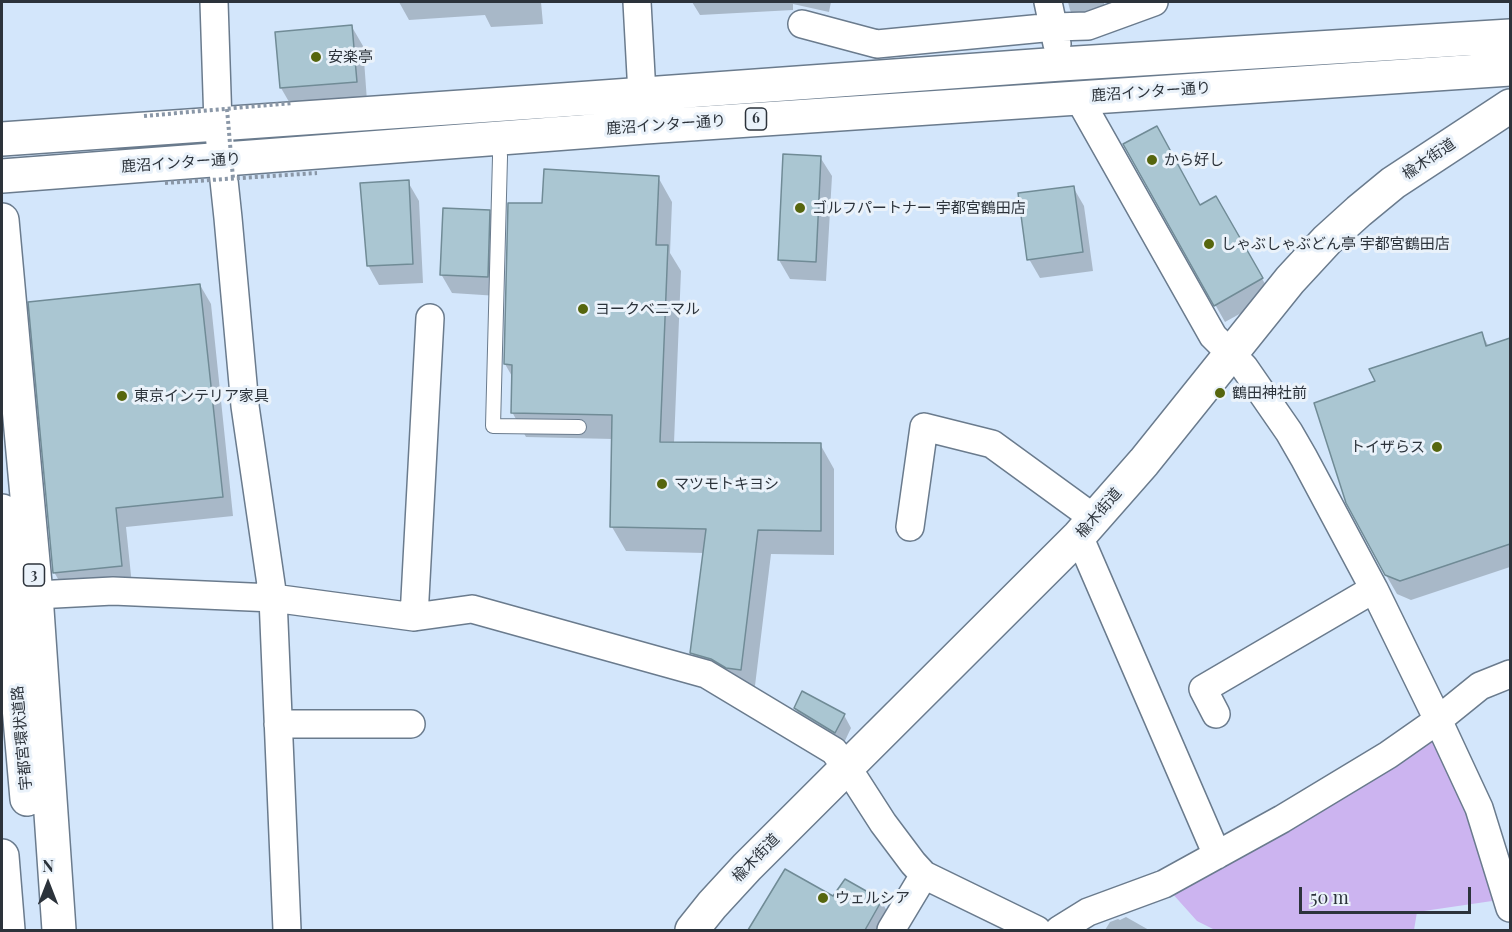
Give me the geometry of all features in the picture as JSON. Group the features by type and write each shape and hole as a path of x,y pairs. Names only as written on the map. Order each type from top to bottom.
{"main road":[{"name":"6","path":"2,139 222,116 642,94 1060,64 1510,36"},
{"name":"鹿沼インター通り","path":"2,176 227,169 499,138 1510,69"},
{"name":"楡木街道","path":"692,930 747,867 1087,527 1144,462 1290,280 1327,240 1393,183 1510,106"},
{"name":"3","path":"2,220 36,595 59,930"},
{"name":"宇都宮環状道路","path":"2,511 39,930"},
{"path":"2,856 8,930"}],"street":[{"path":"214,2 245,406 273,598 287,930"},
{"path":"637,2 642,94"},
{"path":"802,24 877,44 1051,14 1088,26 1154,2"},
{"path":"1051,14 1060,64"},
{"path":"1077,97 1213,336 1244,367 1304,458 1374,590 1479,808 1510,908"},
{"path":"414,617 430,318"},
{"path":"910,527 924,427 992,444 1087,527 1217,855"},
{"path":"1216,714 1203,689 1374,590"},
{"path":"36,595 113,591 273,598 414,617 472,609 706,674 834,751 883,823 924,875 1037,930"},
{"path":"1059,930 1088,912 1164,884 1282,819 1388,755 1438,720 1480,686 1510,674"},
{"path":"278,724 411,724"},
{"path":"891,930 924,875"}],"lane":[{"path":"499,138 493,426 579,426"}],"path":[{"path":"144,116 222,116 292,103"},
{"path":"222,116 227,169"},
{"path":"165,183 227,169 317,173"}],"shaded area":[{"path":"1436,732 1479,820 1499,900 1417,912 1414,930 1215,930 1197,921 1171,892"}],"building":[{"name":"安楽亭","path":"352,25 357,82 280,88 275,32"},
{"name":"しゃぶしゃぶどん亭 宇都宮鶴田店","path":"1157,126 1200,205 1216,196 1263,278 1214,306 1123,144"},
{"name":"ゴルフパートナー 宇都宮鶴田店","path":"783,154 821,156 816,262 778,260"},
{"path":"544,169 659,176 656,245 668,245 660,442 821,443 821,531 758,530 741,670 726,668 711,659 690,653 706,529 610,527 612,415 511,413 512,365 504,364 508,203 542,203"},
{"path":"409,180 413,264 367,266 360,183"},
{"path":"1074,186 1083,252 1027,260 1018,193"},
{"path":"443,208 490,210 488,277 440,275"},
{"name":"東京インテリア家具","path":"200,284 223,497 116,508 122,566 53,573 28,302"},
{"name":"トイザらス","path":"1482,332 1486,346 1510,338 1510,544 1400,581 1385,575 1346,503 1314,403 1375,381 1369,369"},
{"path":"802,691 845,714 835,733 794,708"},
{"name":"ウェルシア","path":"785,869 833,896 845,879 882,900 865,930 748,930"}],"place":[{"name":"安楽亭","path":"316,57"},
{"name":"から好し","path":"1152,160"},
{"name":"ゴルフパートナー 宇都宮鶴田店","path":"800,208"},
{"name":"しゃぶしゃぶどん亭 宇都宮鶴田店","path":"1209,244"},
{"name":"ヨークベニマル","path":"583,309"},
{"name":"鶴田神社前","path":"1220,393"},
{"name":"東京インテリア家具","path":"122,396"},
{"name":"トイザらス","path":"1437,447"},
{"name":"マツモトキヨシ","path":"662,484"},
{"name":"ウェルシア","path":"823,898"}]}
